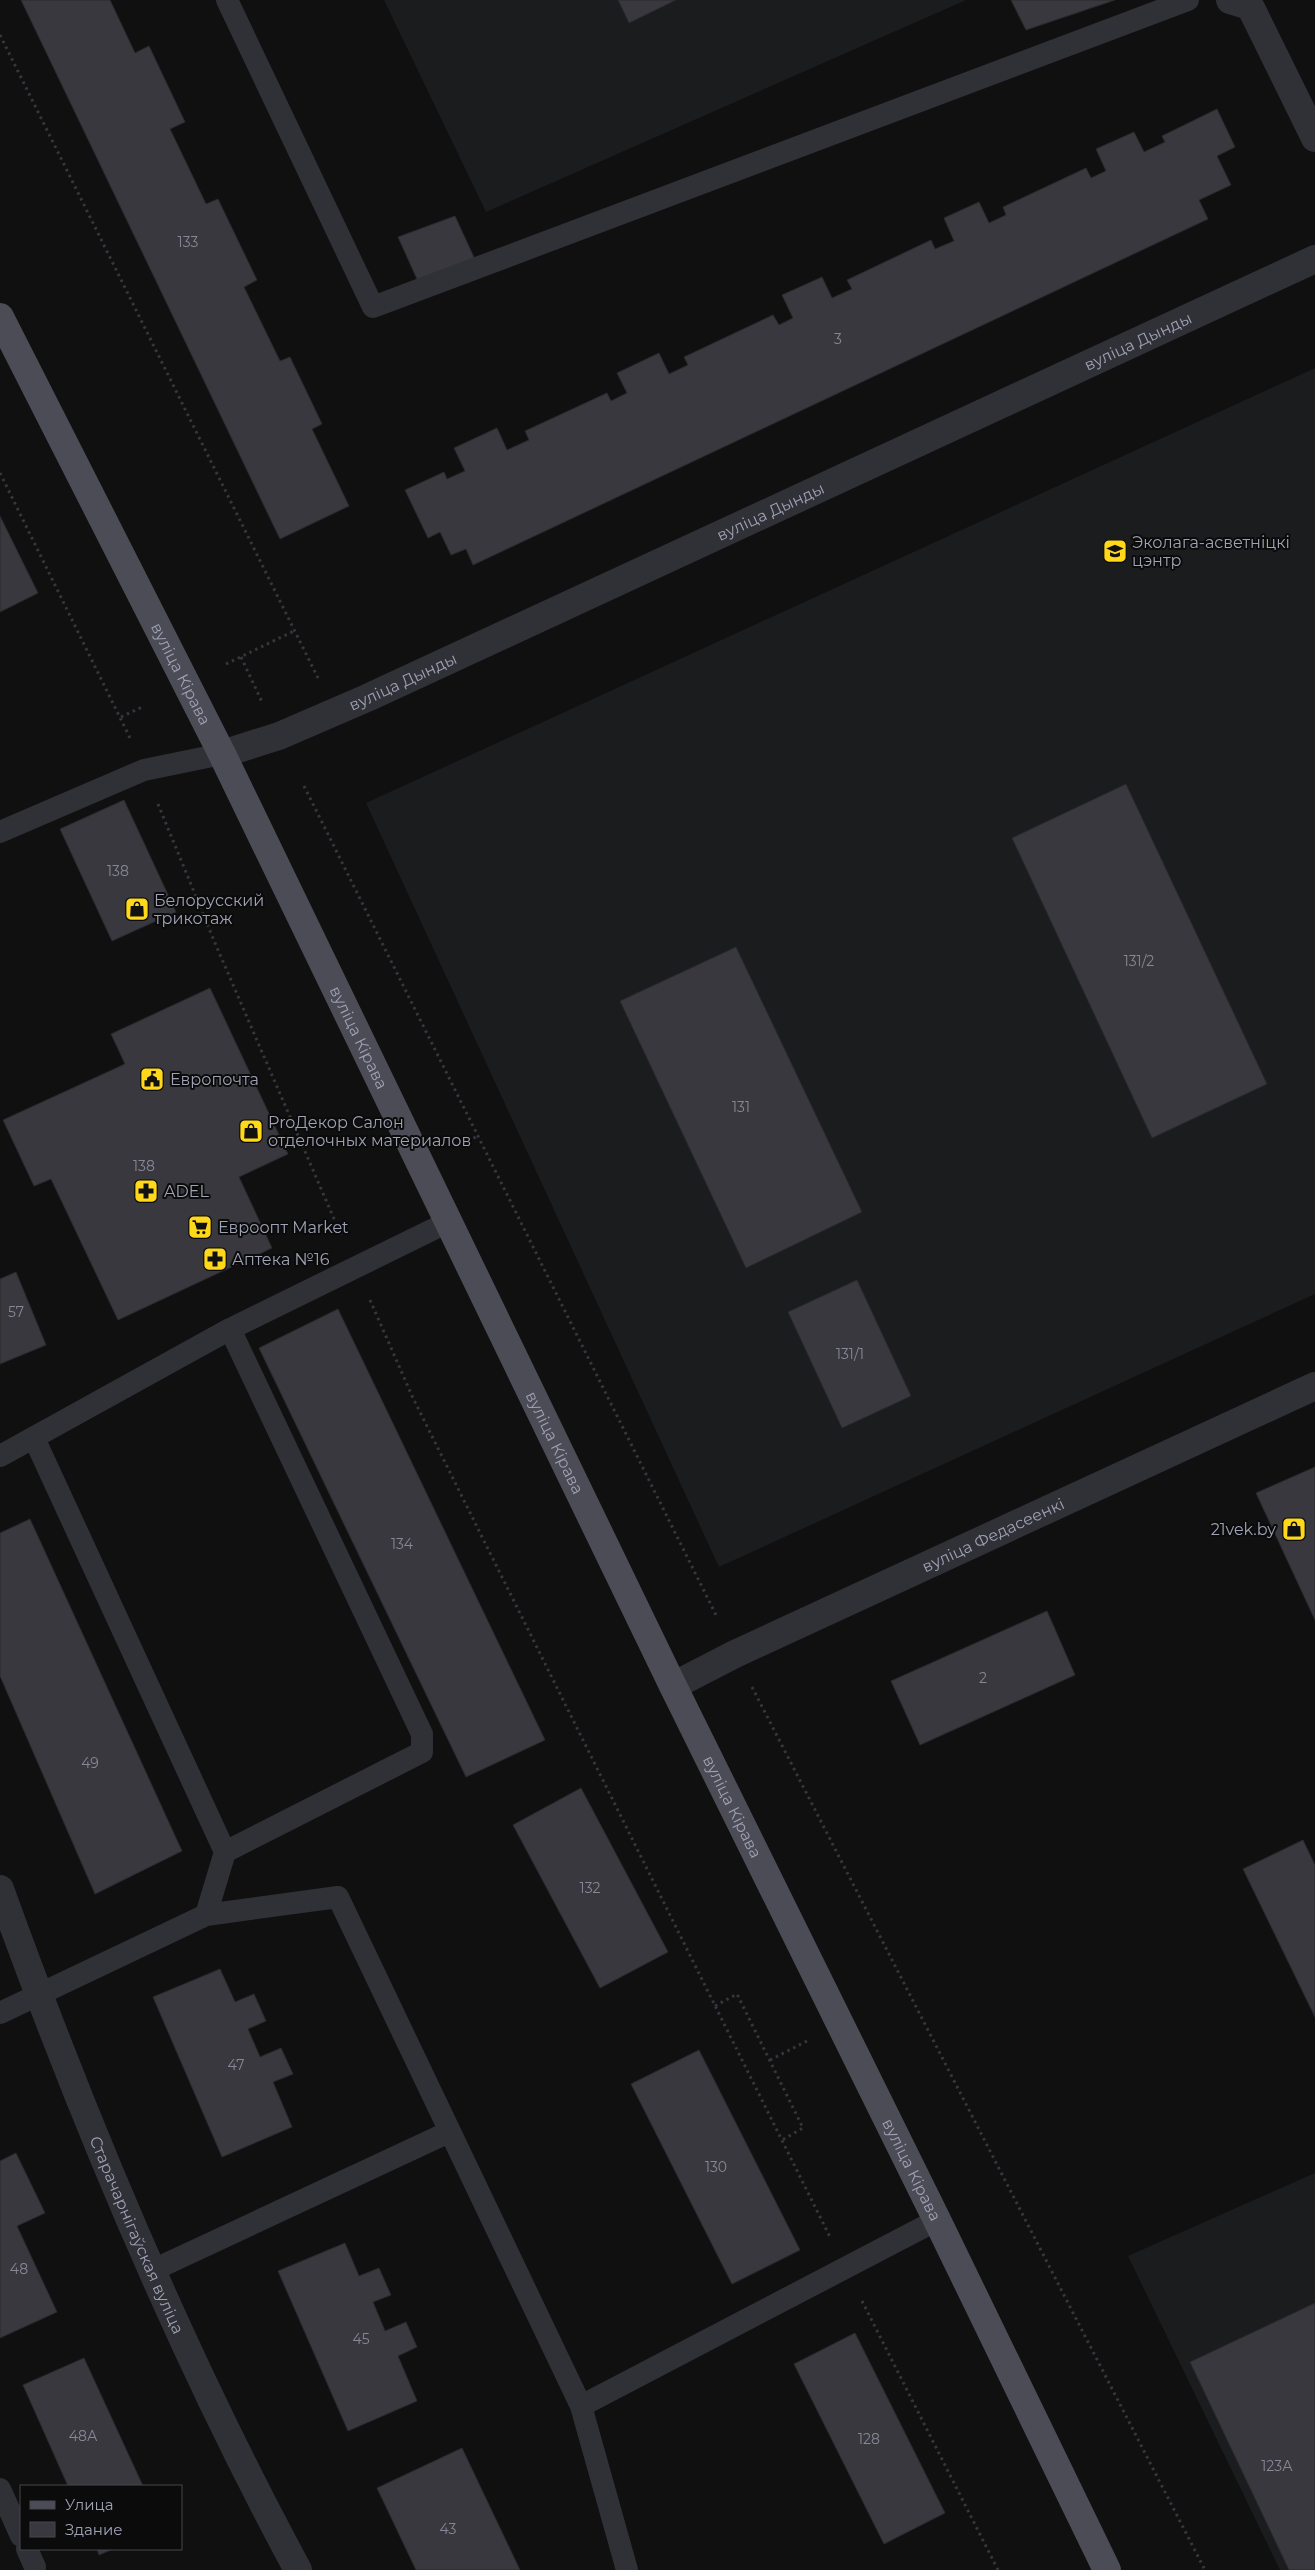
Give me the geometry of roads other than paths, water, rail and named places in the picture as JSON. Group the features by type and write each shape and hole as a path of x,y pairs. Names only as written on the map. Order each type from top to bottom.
{"main road":[{"name":"вуліца Кірава","path":"0,317 222,754 672,1686 937,2220 1107,2570"}],"street":[{"path":"1230,0 1250,6 1315,138"},
{"name":"вуліца Дынды","path":"222,754 279,736 367,698 1315,259"},
{"name":"вуліца Федасеенкі","path":"672,1686 744,1650 1315,1386"},
{"name":"Старачарнігаўская вуліца","path":"0,1889 38,1995 151,2271 246,2474 298,2570"}],"lane":[{"path":"228,0 373,307 1188,0"},
{"path":"0,832 144,770 222,754"},
{"path":"0,1456 230,1329 448,1222"},
{"path":"225,1852 422,1752 422,1734 230,1329"},
{"path":"34,1438 225,1852 206,1915"},
{"path":"0,2013 206,1915 338,1897 581,2406 627,2570"},
{"path":"151,2271 449,2132"},
{"path":"581,2406 937,2220"},
{"path":"0,2489 20,2534"}],"place":[{"name":"Эколага-асветніцкі цэнтр","path":"1115,551"},
{"name":"Белорусский трикотаж","path":"137,909"},
{"name":"Европочта","path":"152,1079"},
{"name":"ProДекор Салон отделочных материалов","path":"251,1131"},
{"name":"ADEL","path":"146,1191"},
{"name":"Евроопт Market","path":"200,1227"},
{"name":"Аптека №16","path":"215,1259"},
{"name":"21vek.by","path":"1294,1529"}]}
